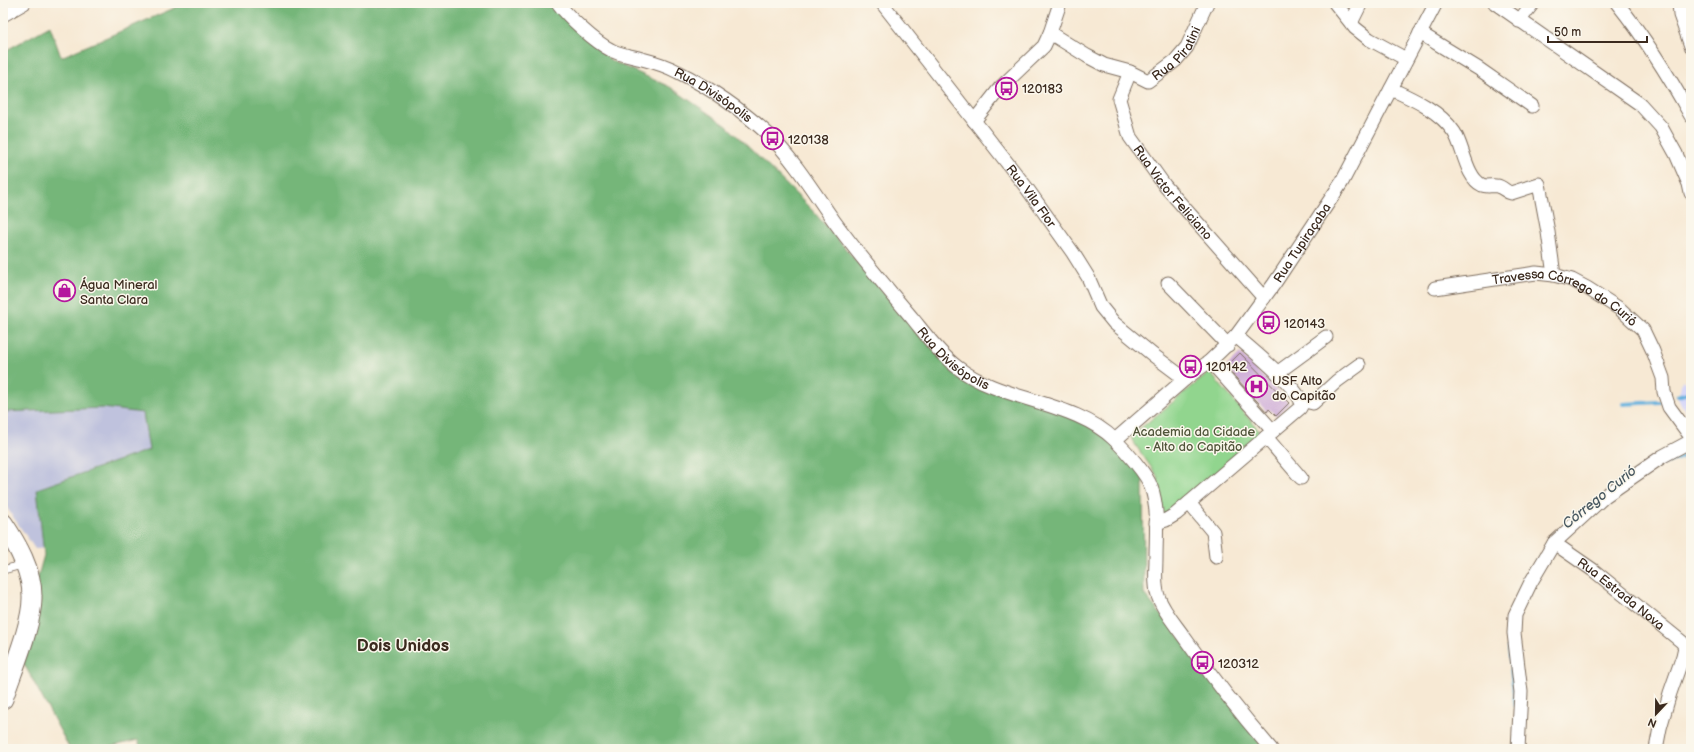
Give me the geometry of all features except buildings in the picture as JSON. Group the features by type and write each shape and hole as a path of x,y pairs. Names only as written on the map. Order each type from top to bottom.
{"street":[{"path":"3,15 24,3"},
{"name":"Rua Divisópolis","path":"558,3 563,10 579,25 611,50 656,63 679,72 729,103 767,134 794,163 836,223 902,306 955,366 968,375 996,389 1044,404 1081,418 1102,430 1115,440 1151,485 1154,498 1156,523 1156,592 1161,604 1204,666 1271,749"},
{"name":"Rua Vila Flor","path":"882,3 1026,187 1065,241 1088,277 1101,307 1114,323 1152,355 1185,379"},
{"path":"974,120 1000,88 1044,46 1060,3"},
{"name":"Rua Piratini","path":"1130,72 1148,81 1175,61 1187,47 1207,3"},
{"path":"1335,3 1355,28 1369,39 1406,59"},
{"path":"1351,23 1361,3"},
{"name":"Rua Tupiraçaba","path":"1115,440 1185,379 1210,361 1232,340 1264,298 1342,182 1436,3"},
{"path":"1495,3 1640,104 1661,127 1676,154 1689,184 1691,193"},
{"path":"1519,21 1533,3"},
{"path":"1617,3 1670,78 1691,116"},
{"path":"1678,3 1680,15 1691,46"},
{"path":"1420,32 1480,69 1532,106"},
{"path":"1050,33 1104,65 1130,72"},
{"name":"Rua Victor Feliciano","path":"1130,72 1119,99 1130,137 1165,186 1264,298"},
{"path":"1391,88 1416,101 1441,118 1454,132 1469,170 1481,185 1498,186 1511,193 1539,184 1554,275"},
{"name":"Travessa Córrego do Curió","path":"1435,288 1536,273 1554,275 1572,280 1587,288 1620,309 1643,330 1663,378 1664,392 1669,407 1691,437"},
{"path":"1168,283 1232,340 1277,373 1300,404"},
{"path":"1277,373 1326,337"},
{"path":"1210,361 1269,434 1301,478"},
{"path":"1156,523 1166,520 1190,503 1269,434 1300,404 1313,403 1337,381 1359,365"},
{"path":"1518,749 1521,692 1514,633 1515,615 1531,582 1554,543 1605,496 1663,456 1691,441"},
{"path":"1190,503 1213,532 1216,557"},
{"path":"3,523 14,539 28,571 32,596 30,612 3,699"},
{"name":"Rua Estrada Nova","path":"1554,543 1593,570 1668,629 1682,642 1685,648 1670,693 1660,728 1656,749"}],"lane":[{"path":"3,570 25,564"}],"shaded area":[{"name":"Água Mineral Santa Clara","path":"3,168 268,537 35,549 3,502"},
{"path":"1682,380 1691,386 1691,420 1678,399"}],"green space":[{"path":"186,3 547,3 612,61 670,87 727,126 812,210 958,378 1048,402 1102,425 1143,476 1144,594 1230,698 1268,749 141,749 138,740 102,749 70,749 17,651 44,555 37,489 149,450 143,413 103,408 3,412 3,52 50,26 61,57"},
{"name":"Academia da Cidade - Alto do Capitão","path":"1209,373 1262,434 1184,502 1163,515 1159,513 1158,477 1132,440 1132,435"}],"waterway":[{"path":"1677,396 1691,392"},
{"path":"1624,404 1660,402"},
{"name":"Córrego Curió","path":"1662,464 1691,454"},
{"name":"Córrego Curió","path":"1509,646 1515,705"}],"place":[{"name":"120183","path":"1006,88"},
{"name":"120138","path":"773,139"},
{"name":"Água Mineral Santa Clara","path":"65,291"},
{"name":"120143","path":"1268,323"},
{"name":"120142","path":"1191,366"},
{"name":"USF Alto do Capitão","path":"1256,387"},
{"name":"120312","path":"1202,663"}],"district":[{"name":"Dois Unidos","path":"403,645"}]}
